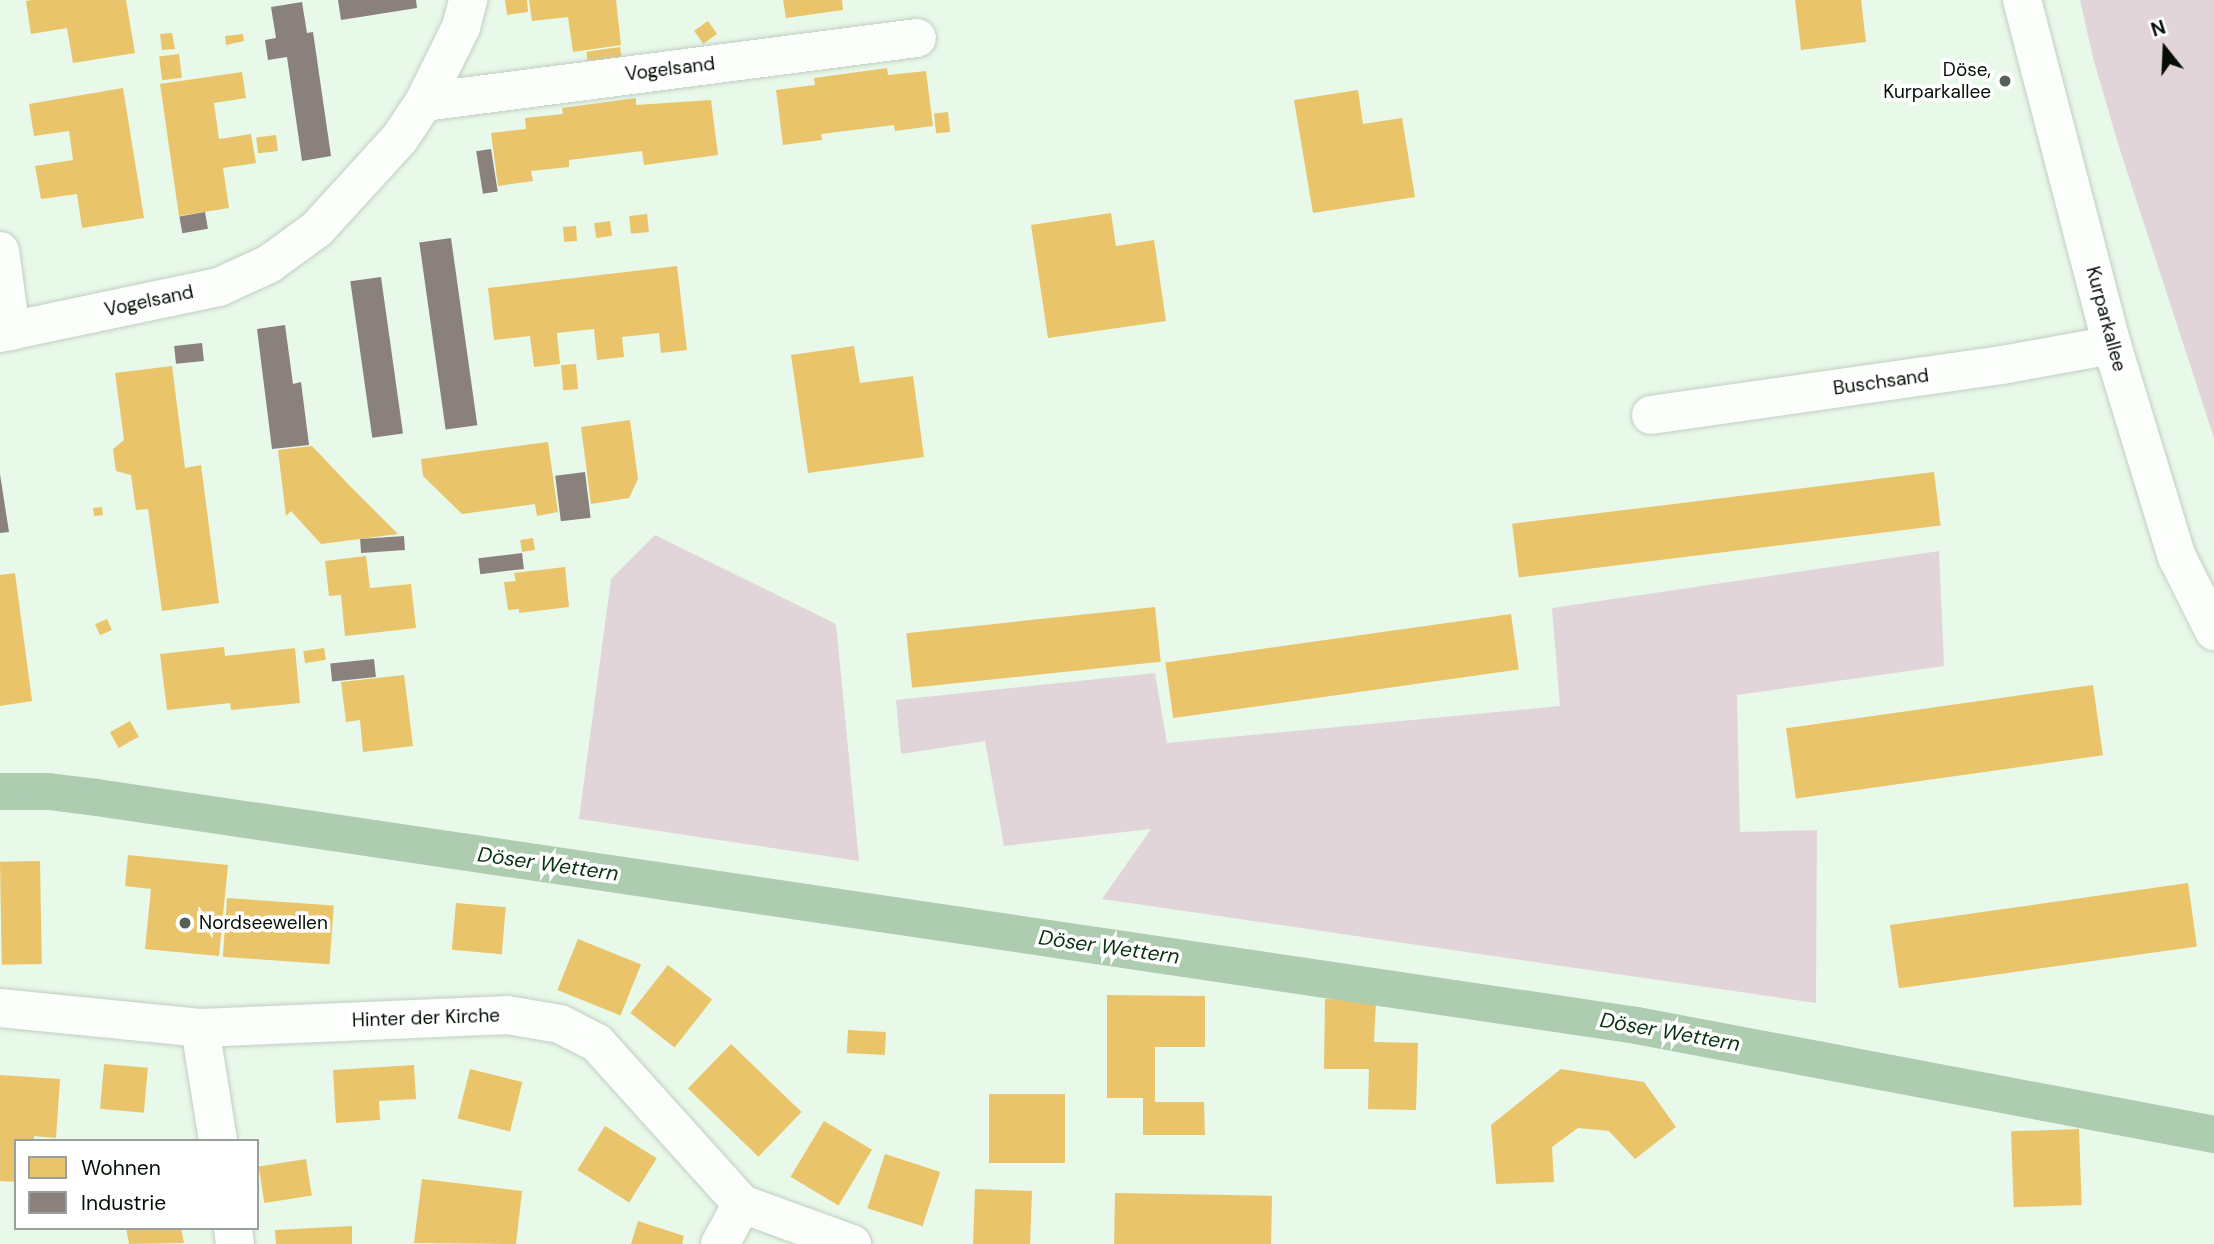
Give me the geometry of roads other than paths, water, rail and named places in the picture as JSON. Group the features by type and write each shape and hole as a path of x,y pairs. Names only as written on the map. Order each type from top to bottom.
{"street":[{"name":"Vogelsand","path":"0,251 5,332 219,287 269,264 317,229 400,138 424,102 461,27 468,0"},
{"name":"Kurparkallee","path":"2022,0 2112,345 2178,557 2214,631"},
{"name":"Vogelsand","path":"424,102 917,37"},
{"name":"Buschsand","path":"1651,415 2002,365 2112,345"},
{"name":"Hinter der Kirche","path":"0,1008 200,1028 507,1015 560,1024 597,1044 742,1205 852,1244"},
{"path":"200,1028 218,1139"},
{"path":"720,1244 742,1205"}],"waterway":[{"name":"Döser Wettern","path":"0,791 48,791 96,797 1636,1025 2214,1134"}],"place":[{"name":"Döse, Kurparkallee","path":"2005,81"},
{"name":"Nordseewellen","path":"185,923"}]}
